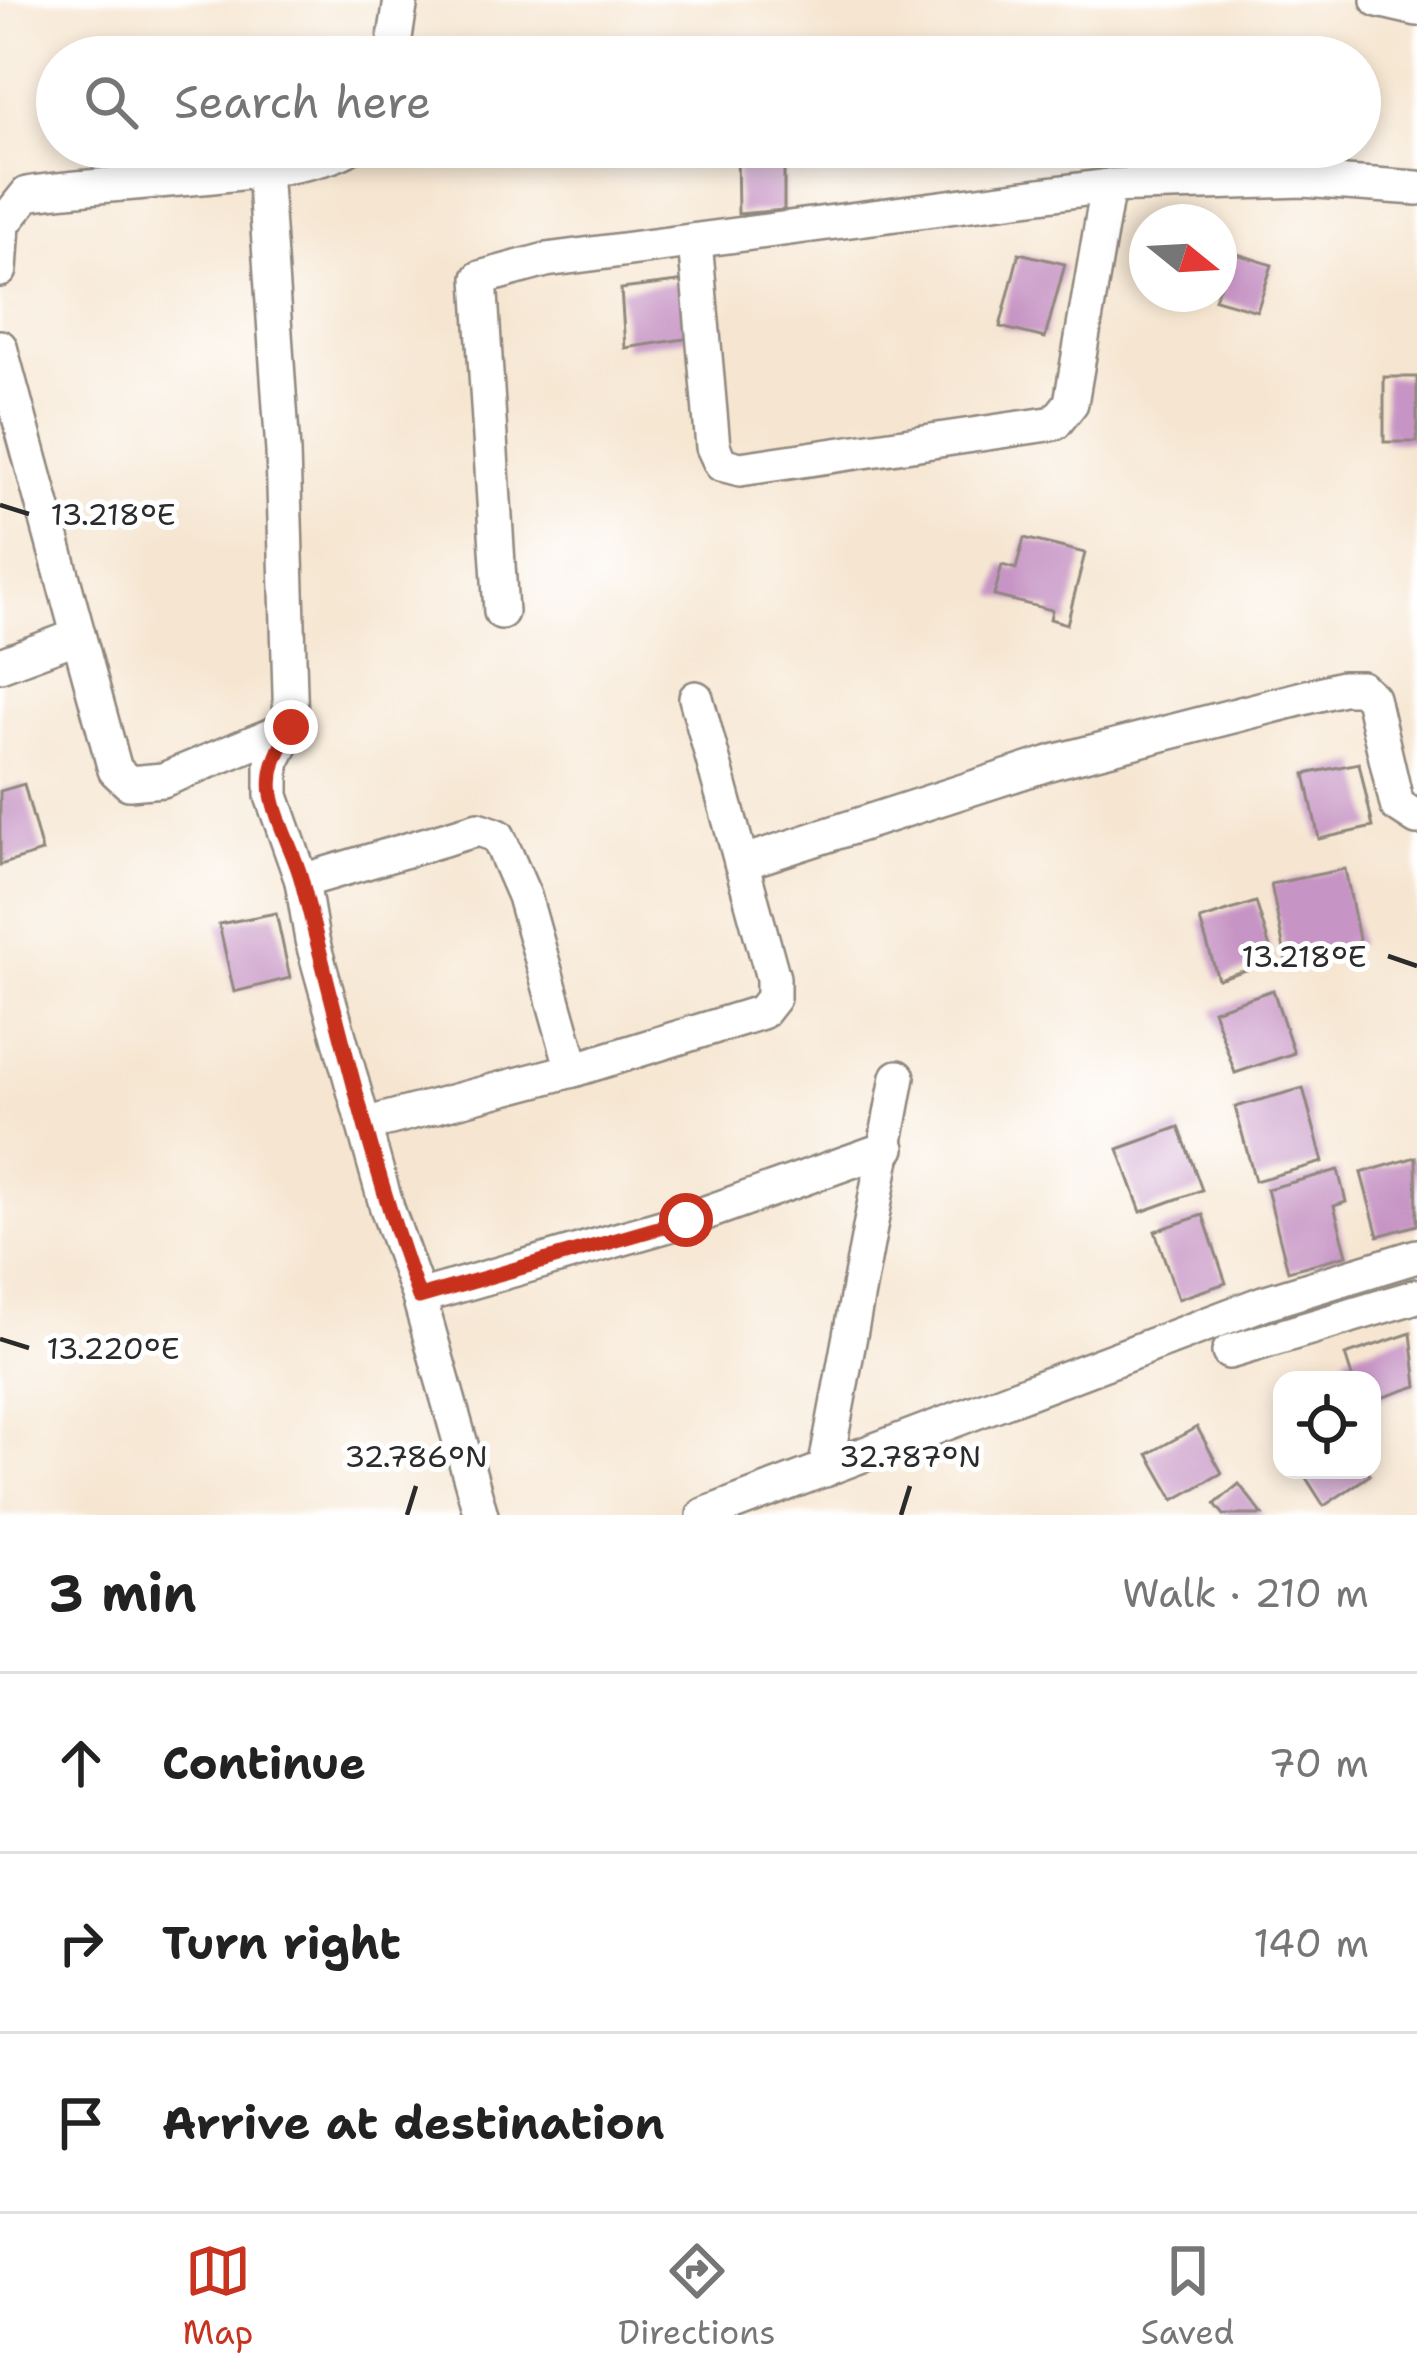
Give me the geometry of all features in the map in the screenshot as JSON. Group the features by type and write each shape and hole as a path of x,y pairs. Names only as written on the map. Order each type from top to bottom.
{"street":[{"path":"395,36 401,0"},
{"path":"1378,0 1417,9"},
{"path":"0,270 2,224 27,194 269,168"},
{"path":"264,169 283,452 291,727 272,763 272,796 302,881 313,940 364,1125 481,1515"},
{"path":"501,612 480,278 546,260 1108,186 1303,180 1417,188"},
{"path":"695,241 713,447 721,464 740,469 1055,424 1071,403 1108,186"},
{"path":"0,347 116,770 129,783 163,780 291,727"},
{"path":"0,665 78,635"},
{"path":"741,863 1053,762 1342,688 1361,688 1372,698 1397,805 1417,818"},
{"path":"364,1125 573,1070 762,1012 773,998 696,698"},
{"path":"302,881 478,829 498,836 524,896 573,1070"},
{"path":"825,1470 898,1077"},
{"path":"419,1297 686,1220 888,1148"},
{"path":"704,1515 1263,1303 1417,1256"},
{"path":"1229,1352 1417,1296"}],"building":[{"path":"737,168 784,168 784,210 738,214"},
{"path":"1019,253 1065,264 1045,338 1000,327"},
{"path":"1237,254 1272,265 1257,311 1237,305"},
{"path":"686,281 691,338 625,348 621,289"},
{"path":"1384,377 1417,377 1417,442 1384,442"},
{"path":"1024,538 1085,553 1067,624 1050,619 1052,610 994,596 1002,565 1016,569"},
{"path":"1359,763 1373,827 1319,839 1305,774"},
{"path":"24,784 42,852 0,865 0,791"},
{"path":"1345,869 1360,944 1286,960 1271,884"},
{"path":"1256,902 1274,961 1218,979 1200,920"},
{"path":"276,913 290,978 234,992 219,924"},
{"path":"1273,990 1294,1053 1235,1073 1213,1010"},
{"path":"1303,1088 1323,1162 1255,1181 1235,1107"},
{"path":"1179,1127 1202,1190 1141,1212 1118,1149"},
{"path":"1416,1157 1417,1225 1378,1236 1361,1173"},
{"path":"1338,1170 1346,1202 1334,1206 1347,1255 1288,1271 1267,1189"},
{"path":"1203,1215 1226,1283 1178,1299 1155,1231"},
{"path":"1411,1333 1417,1386 1381,1398 1381,1371 1350,1371 1345,1355"},
{"path":"1197,1427 1222,1473 1174,1500 1148,1454"},
{"path":"1307,1479 1364,1479 1324,1506"},
{"path":"1239,1484 1263,1515 1224,1515 1215,1504"}],"route":[{"path":"291,727 272,763 272,796 302,881 313,940 387,1208 419,1297 686,1220"}]}
